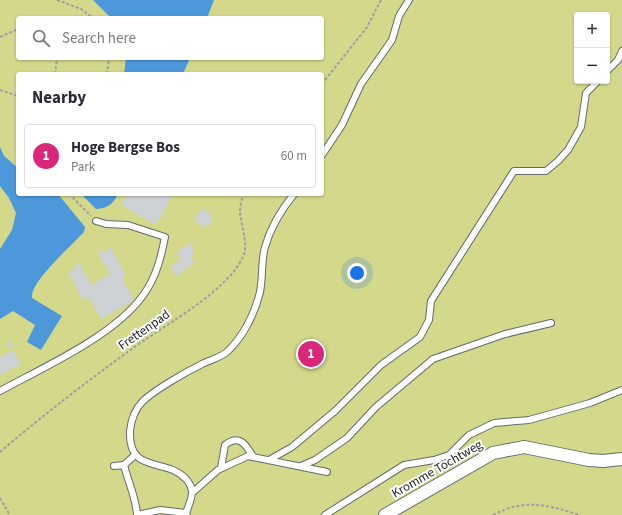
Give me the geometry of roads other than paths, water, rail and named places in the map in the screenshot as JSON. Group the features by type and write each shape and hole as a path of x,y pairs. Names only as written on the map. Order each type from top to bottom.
{"street":[{"name":"Kromme Tochtweg","path":"385,515 493,453 504,450 524,447 589,460 603,461 622,459"}],"lane":[{"path":"324,152 342,125 361,84 392,40 399,16 409,0"},
{"path":"610,68 618,60 622,51"},
{"path":"269,460 292,447 335,411 381,366 420,337 429,320 432,301 514,171 546,171 558,161 568,150 581,127 586,93 595,84"},
{"path":"124,465 128,481 136,501 137,515 160,510 187,514 192,492 188,482 178,472 166,467 145,462 135,455 131,443 132,423 138,408 143,401 201,364 228,352 242,334 253,312 260,292 265,248 272,227 283,208 292,196"},
{"path":"0,391 105,332 131,310 144,294 154,277 161,260 165,237 128,224 106,224 96,221"},
{"path":"301,466 315,460 347,438 376,407 433,359 505,334 551,323"},
{"path":"326,515 404,465 434,460 449,455 469,435 494,423 530,420 590,404 622,390"},
{"path":"221,468 225,445 234,440 239,440 244,443 253,457"},
{"path":"114,466 124,465 135,455"},
{"path":"192,492 221,468 248,456 327,472"}],"water":[{"path":"93,0 214,0 208,16 109,16"},
{"path":"126,60 189,60 184,72 124,72"},
{"path":"0,147 4,156 16,166 16,196 60,196 85,227 84,232 44,274 33,291 32,298 62,316 41,350 27,342 35,325 13,311 0,319 0,249 12,230 16,213 9,198 0,186"},
{"path":"83,196 117,196 110,205 104,208 96,209"}],"place":[{"name":"Hoge Bergse Bos","path":"311,354"}]}
